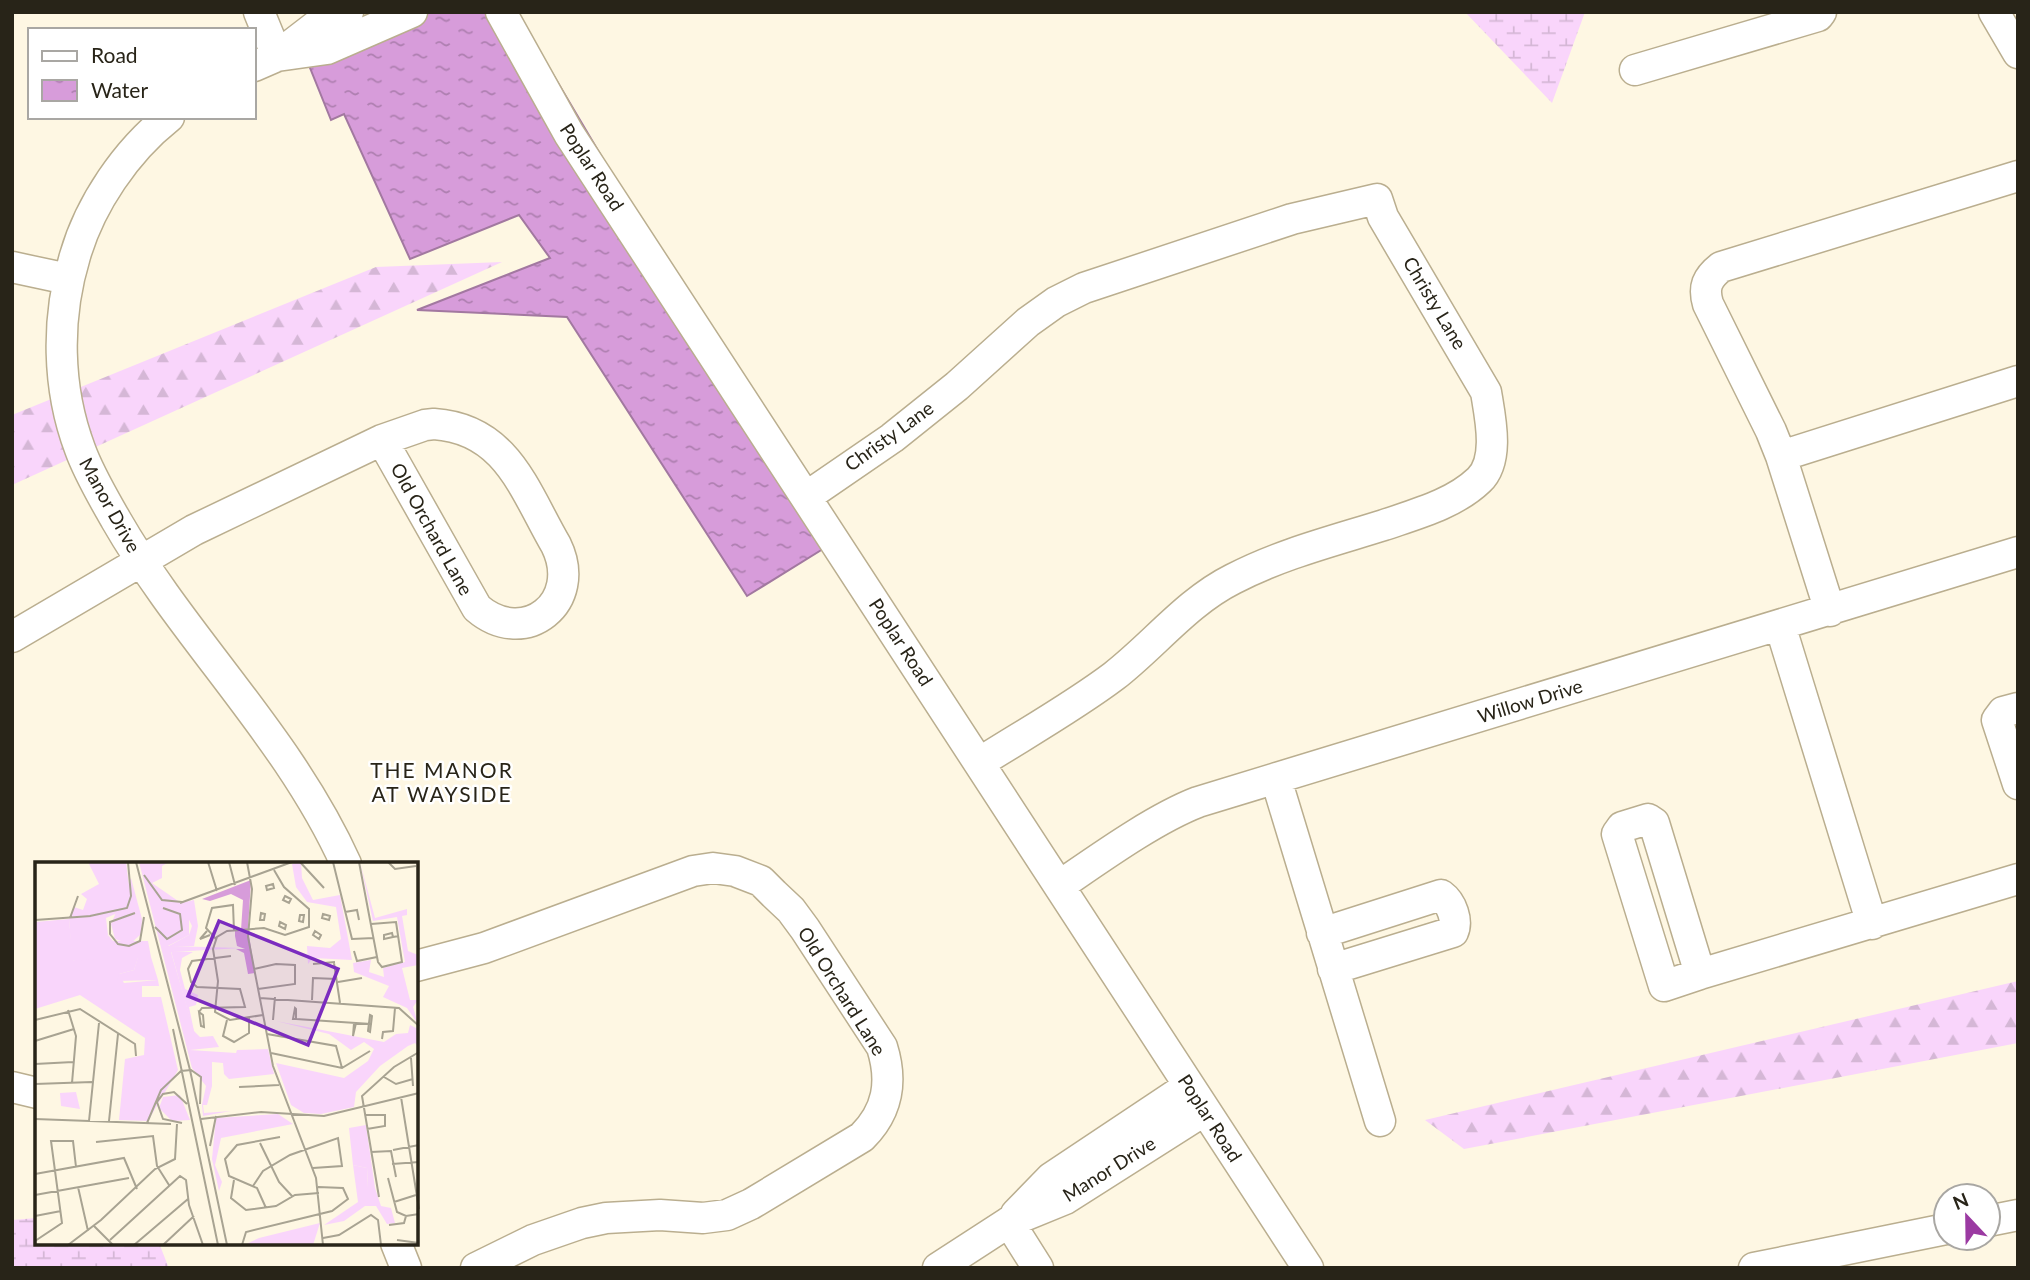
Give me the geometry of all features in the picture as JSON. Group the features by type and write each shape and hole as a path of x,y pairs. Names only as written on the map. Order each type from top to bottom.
{"street":[{"path":"259,12 265,61"},
{"path":"265,61 316,26 348,12"},
{"path":"265,61 327,49 412,12"},
{"name":"Poplar Road","path":"501,12 569,134 1308,1268"},
{"path":"1634,70 1818,16 1821,12"},
{"name":"Manor Drive","path":"167,119 139,145 114,177 78,244 68,279 62,354 65,392 71,419 80,450 94,481 141,561 300,778 346,862"},
{"path":"1830,611 1781,456 1707,304 1706,285 1710,276 1720,267 2018,176"},
{"name":"Christy Lane","path":"806,497 892,438 957,386 1028,322 1056,302 1109,278 1292,219 1377,199 1382,216 1486,392 1491,455 1482,478 1460,494 1422,512 1271,561 1231,579 1190,607 1112,677 979,763"},
{"path":"12,267 68,279"},
{"path":"1781,456 2018,381"},
{"name":"Old Orchard Lane","path":"12,637 194,530 382,440 425,425 448,425 468,430 489,442 504,456 562,557 564,584 552,608 541,617 526,623 509,625 496,622 477,608 382,440"},
{"name":"Willow Drive","path":"1059,886 1182,808 2018,552"},
{"path":"1780,625 1872,924"},
{"path":"2018,708 2003,712 1997,720 2018,784"},
{"path":"1276,779 1380,1121"},
{"path":"1700,974 1654,823 1648,819 1622,827 1617,834 1664,986 2018,879"},
{"name":"Old Orchard Lane","path":"418,965 484,948 693,871 713,868 735,871 761,881 791,910 882,1047 887,1064 887,1096 869,1130 862,1137 751,1204 727,1215 703,1218 626,1215 582,1223 533,1240 476,1268"},
{"path":"1322,933 1441,895 1447,899 1456,924 1453,933 1333,969"},
{"path":"12,1087 35,1093"},
{"name":"Manor Drive","path":"938,1268 1009,1222 1065,1199 1197,1098"},
{"path":"1009,1222 1038,1268"},
{"path":"1754,1268 1932,1232"},
{"path":"397,1245 406,1268"}],"green space":[{"path":"1465,12 1585,12 1552,103"},
{"path":"502,262 12,485 12,415 376,267"},
{"path":"2018,981 2018,1043 1464,1149 1425,1120"},
{"path":"35,1218 35,1245 160,1245 168,1266 12,1268 12,1220"}],"water":[{"path":"378,12 516,12 831,544 747,596 567,317 417,310 550,258 519,215 410,259 344,114 331,120 302,48"}],"district":[{"name":"THE MANOR AT WAYSIDE","path":"442,783"}]}
